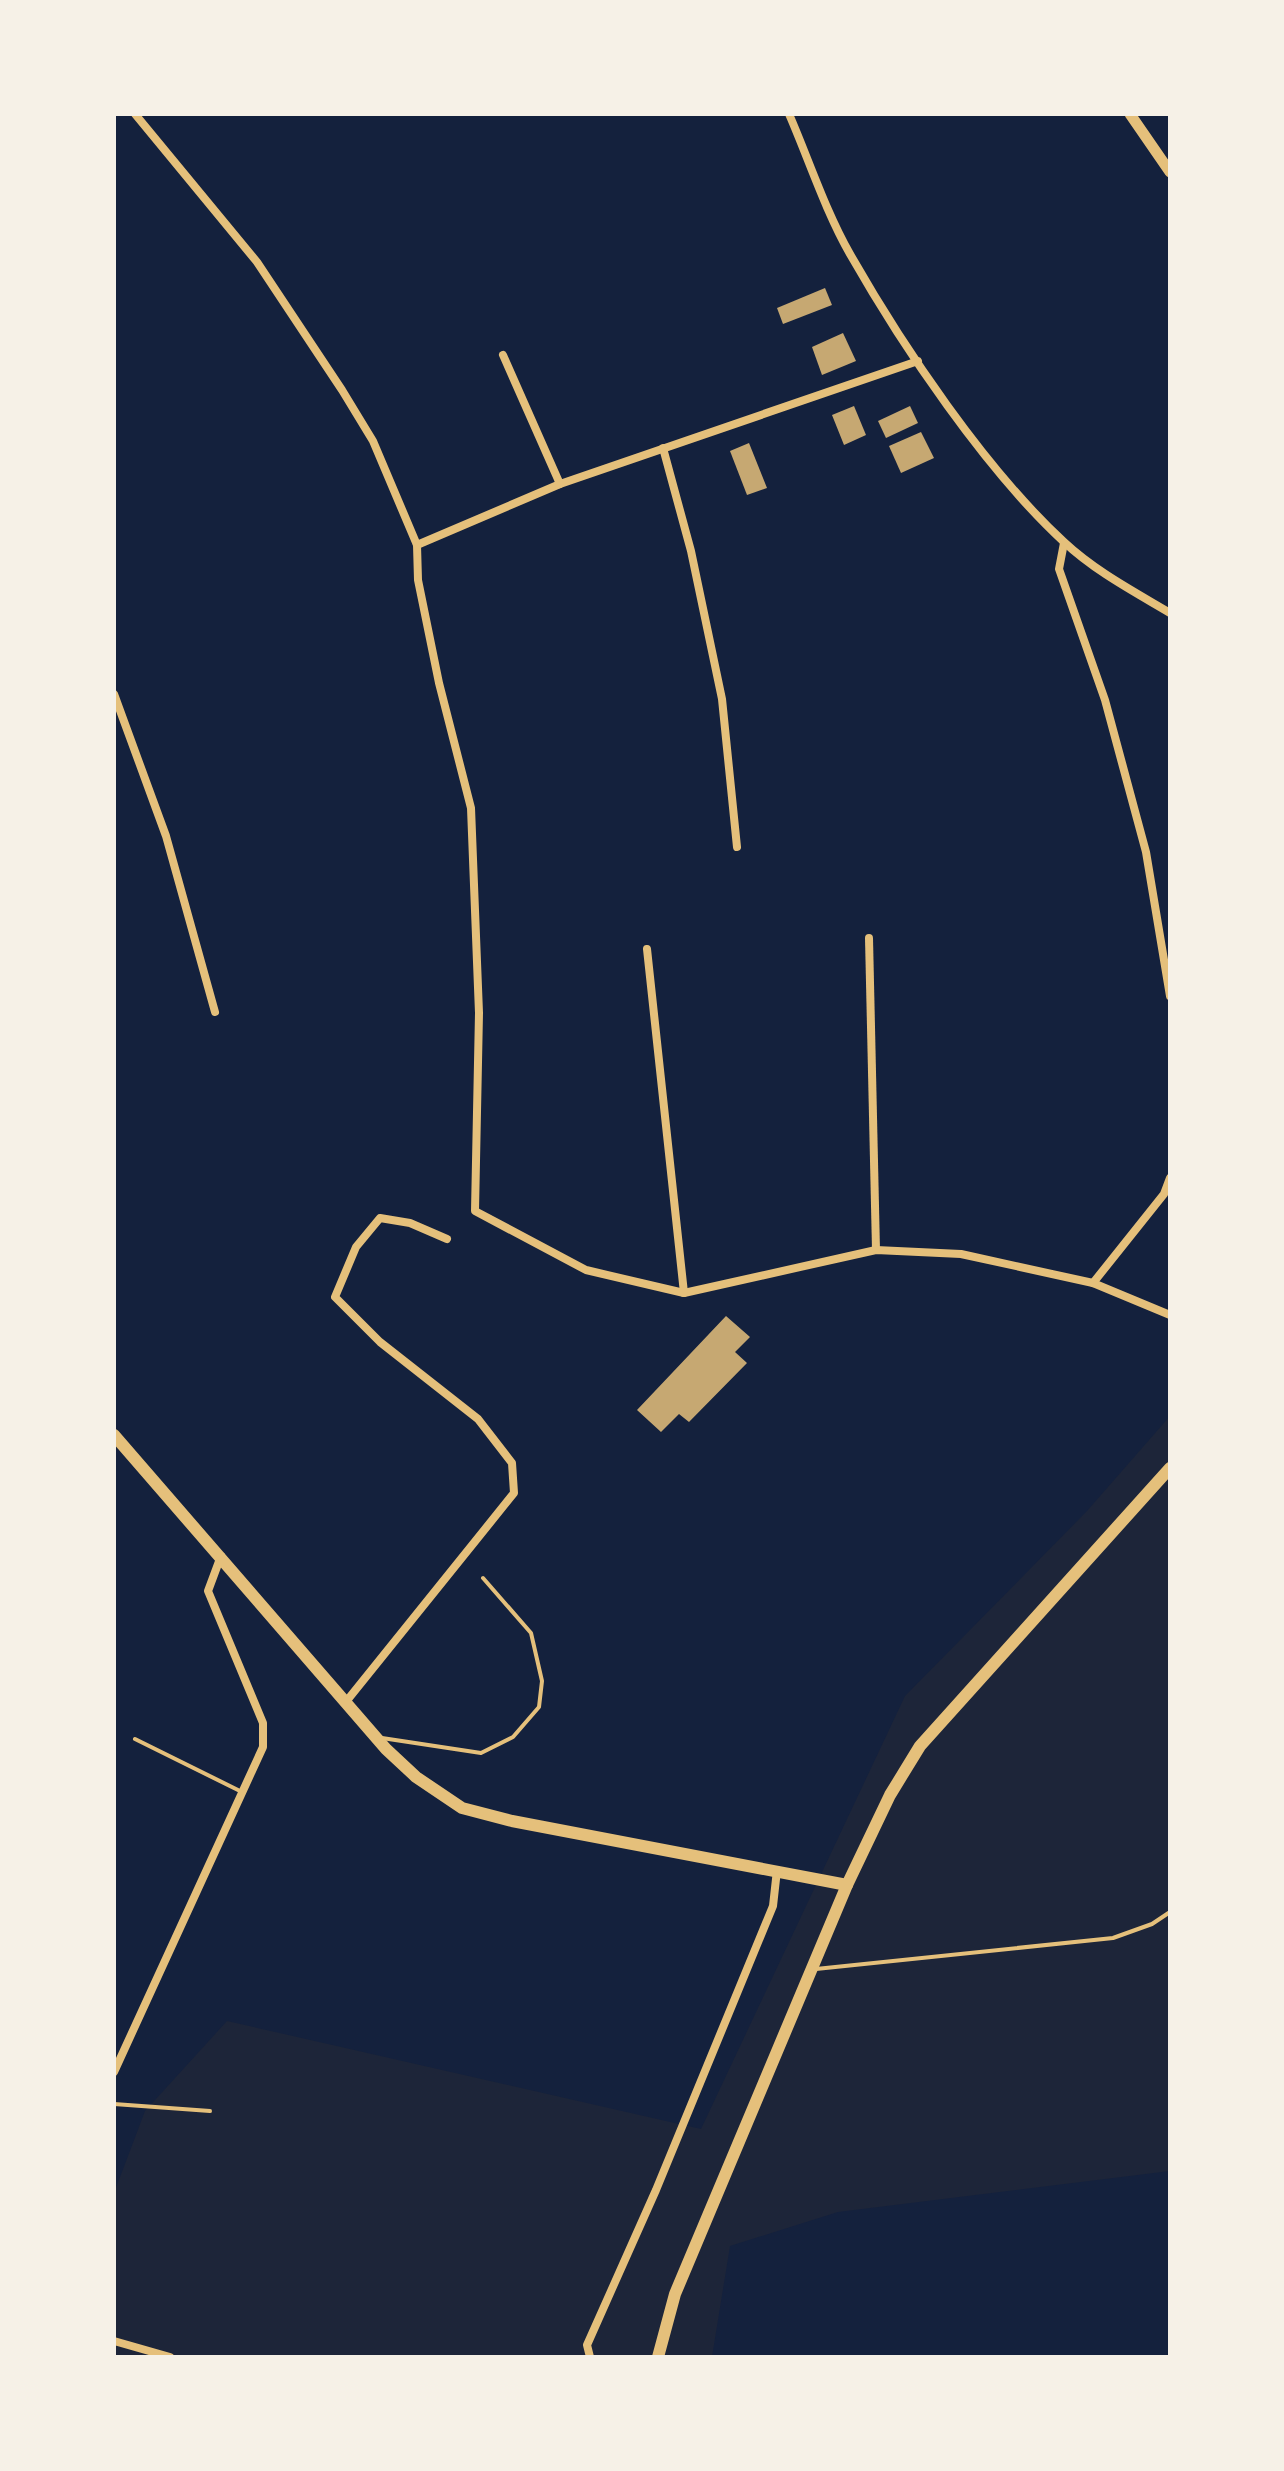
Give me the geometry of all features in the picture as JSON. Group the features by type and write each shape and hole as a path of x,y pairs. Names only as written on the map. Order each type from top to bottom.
{"main road":[{"path":"114,1435 376,1737 416,1777 462,1808 512,1821 847,1885"},
{"path":"658,2357 675,2294 847,1885 890,1795 920,1746 1170,1468"}],"street":[{"path":"135,114 257,262 342,390 373,441 417,545 418,580 439,683 471,808 479,1013 475,1211 586,1270 641,1286 684,1293 876,1250 961,1254 1093,1283 1170,1315"},
{"path":"789,114 849,252 918,361 987,454 1064,543 1101,572 1170,613"},
{"path":"1130,114 1170,172"},
{"path":"503,355 560,484"},
{"path":"417,545 560,484 918,361"},
{"path":"663,448 691,551 722,699 737,847"},
{"path":"1064,543 1059,569 1105,700 1146,852 1170,996"},
{"path":"114,694 166,836 215,1012"},
{"path":"869,938 876,1250"},
{"path":"647,949 684,1293"},
{"path":"1093,1283 1164,1194 1170,1178"},
{"path":"345,1703 514,1493 512,1463 478,1419 380,1342 335,1297 356,1247 380,1218 410,1223 447,1239"},
{"path":"114,2072 263,1747 263,1723 208,1591 221,1556"},
{"path":"590,2357 587,2345 656,2190 773,1906 777,1870"},
{"path":"114,2341 170,2357"}],"lane":[{"path":"376,1737 481,1753 513,1737 539,1707 542,1681 531,1633 483,1578"},
{"path":"135,1739 242,1792"},
{"path":"813,1969 1113,1938 1152,1924 1170,1912"},
{"path":"114,2104 210,2111"}],"shaded area":[{"path":"1170,1416 1170,2171 838,2212 730,2246 712,2357 114,2357 114,2193 145,2111 227,2021 701,2129 905,1696 1087,1511"}],"building":[{"path":"825,288 832,305 783,324 777,308"},
{"path":"843,333 856,361 822,375 812,347"},
{"path":"854,406 866,435 844,445 832,415"},
{"path":"910,406 918,423 886,438 878,421"},
{"path":"921,432 934,458 901,473 889,446"},
{"path":"749,443 767,488 747,495 730,451"},
{"path":"726,1316 750,1337 735,1352 747,1363 689,1422 679,1414 661,1432 637,1410"}]}
